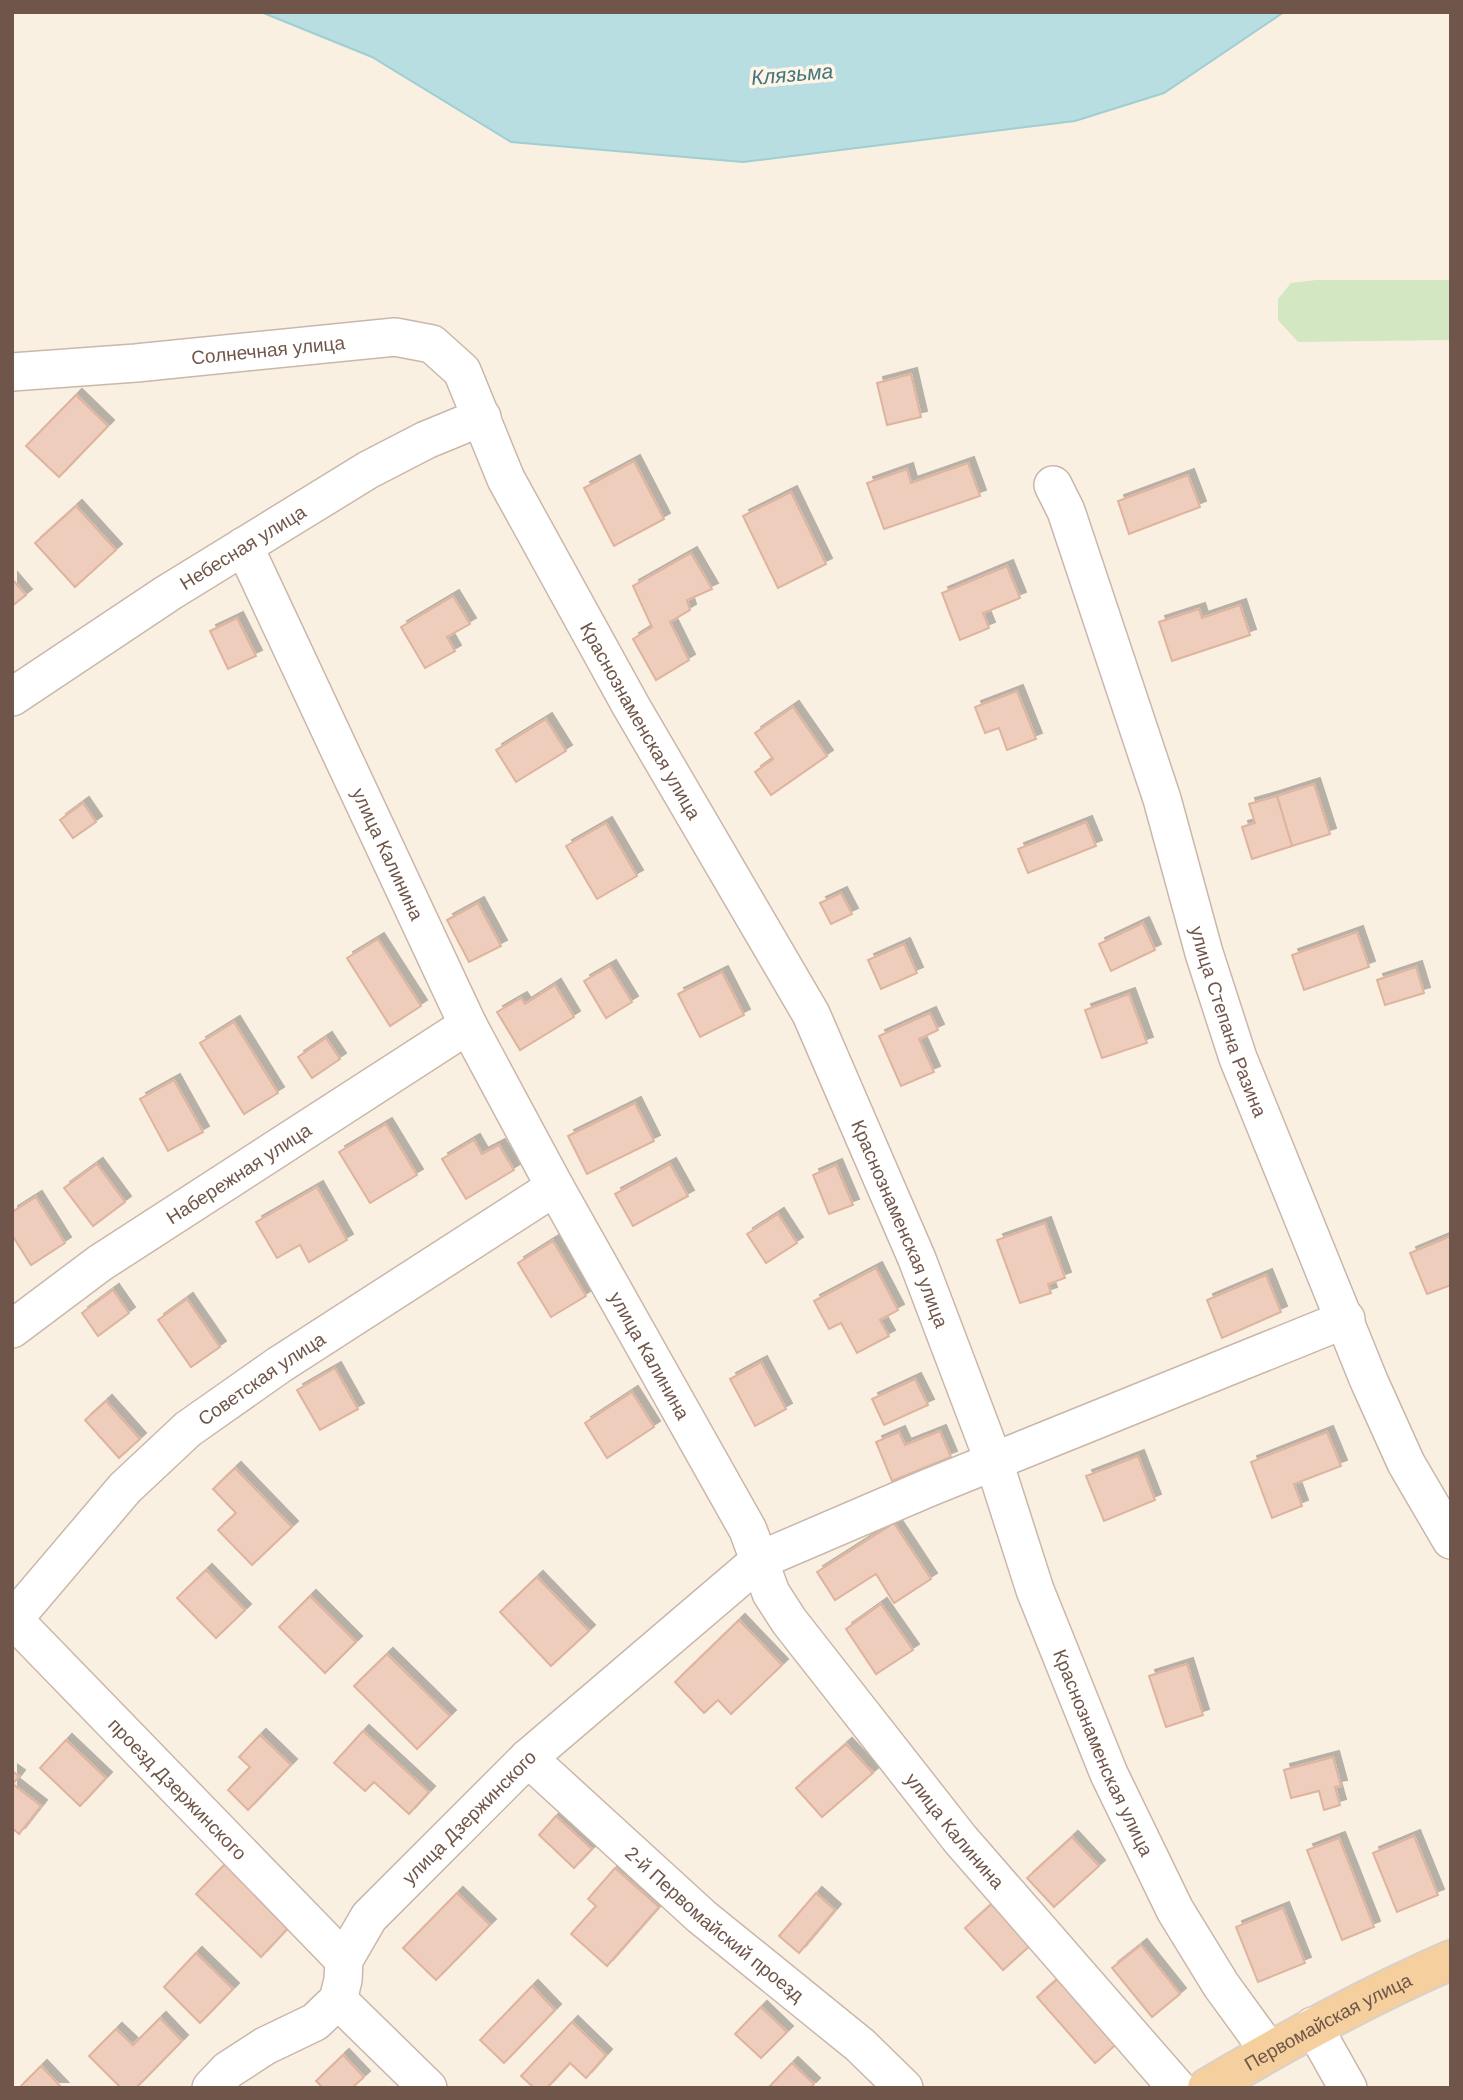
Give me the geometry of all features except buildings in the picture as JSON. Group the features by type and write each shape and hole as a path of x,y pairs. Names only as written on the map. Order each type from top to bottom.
{"main road":[{"name":"Первомайская улица","path":"1207,2088 1313,2026 1383,1990 1451,1960"}],"street":[{"name":"Солнечная улица","path":"12,372 136,363 395,337 432,344 462,371 482,417"},
{"name":"Небесная улица","path":"12,697 168,593 368,470 426,440 482,417"},
{"name":"Краснознаменская улица","path":"482,417 506,479 624,694 811,1014 917,1259 994,1462 1035,1590 1109,1774 1175,1910 1221,1985 1269,2051"},
{"name":"улица Степана Разина","path":"1053,485 1066,511 1162,799 1204,953 1238,1058 1369,1381 1406,1463 1451,1540"},
{"name":"улица Калинина","path":"244,546 468,1025 555,1187 748,1530 771,1592 789,1620 951,1828 1177,2088"},
{"name":"Набережная улица","path":"12,1329 100,1263 468,1025"},
{"name":"Советская улица","path":"13,1619 125,1488 188,1429 279,1365 555,1187"},
{"name":"улица Дзержинского","path":"338,2000 344,1960 369,1917 528,1758 761,1560 928,1488 1346,1319"},
{"name":"проезд Дзержинского","path":"13,1619 344,1960"},
{"name":"2-й Первомайский проезд","path":"528,1758 702,1917 860,2045 904,2088"},
{"path":"211,2088 228,2070 265,2046 315,2022 338,2000 428,2088"},
{"path":"1313,2026 1348,2088"}],"green space":[{"path":"1316,280 1451,280 1451,340 1298,342 1278,320 1278,299 1291,283"}],"water":[{"name":"Клязьма","path":"261,12 1284,12 1164,93 1075,121 743,162 511,142 372,57"}]}
